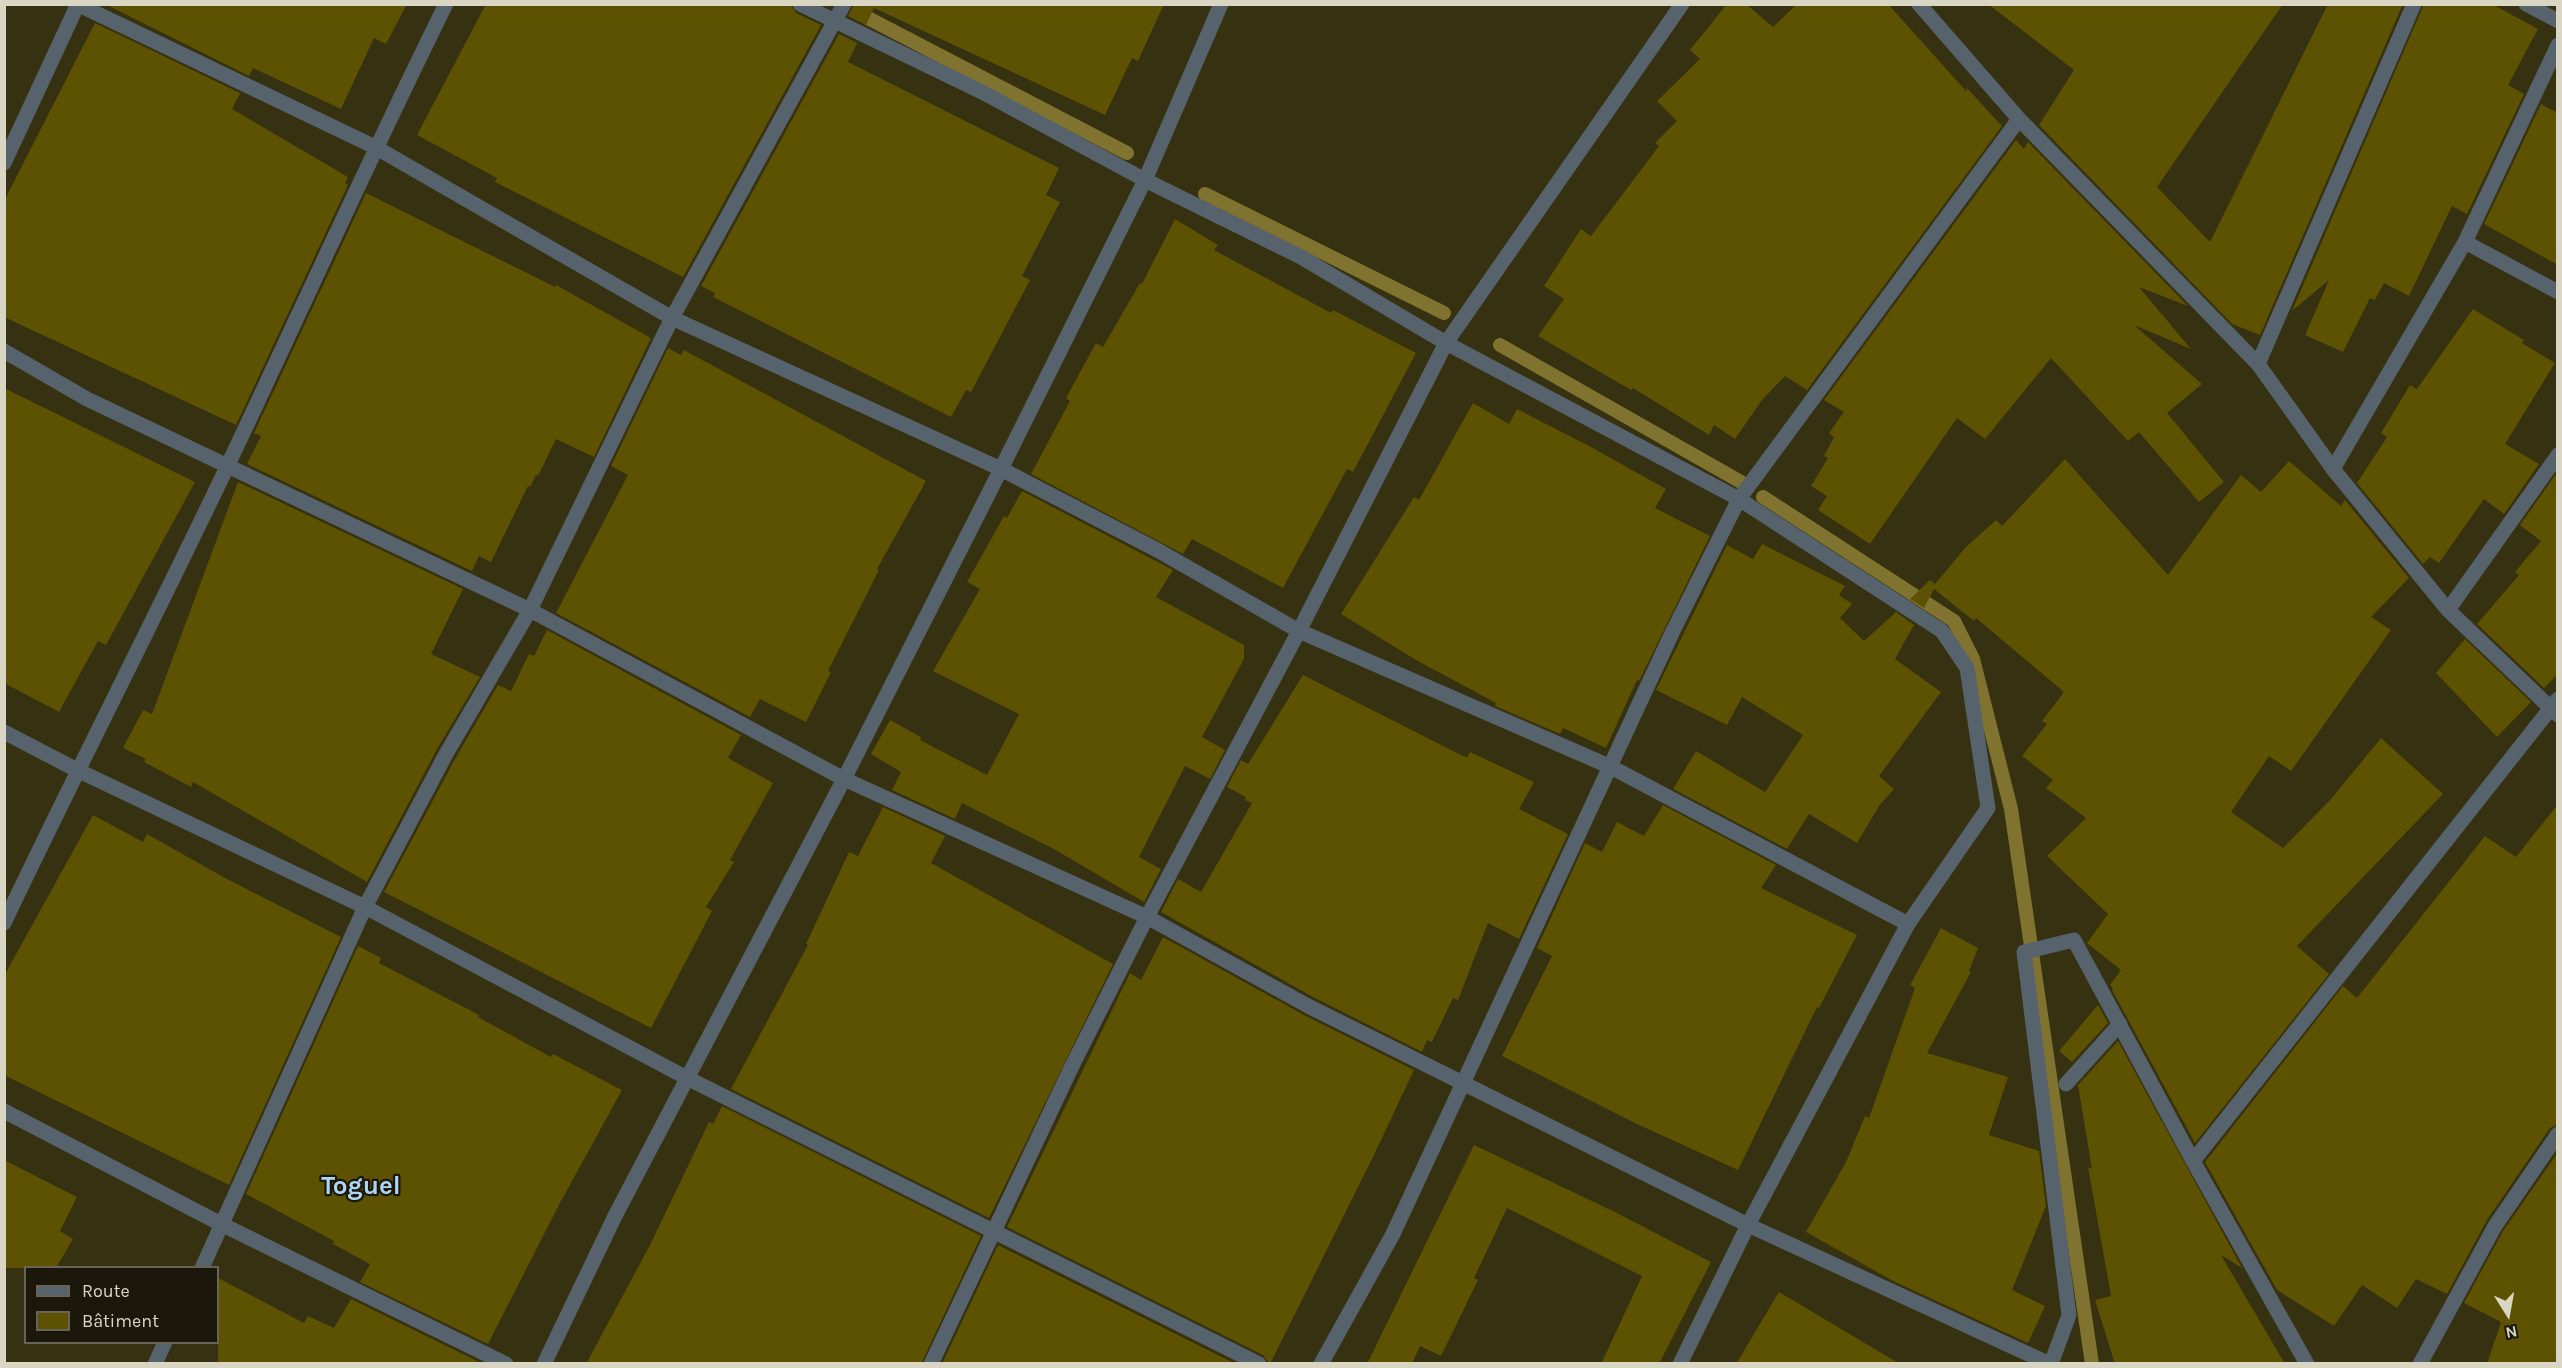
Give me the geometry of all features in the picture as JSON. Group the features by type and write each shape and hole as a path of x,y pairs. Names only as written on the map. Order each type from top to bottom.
{"street":[{"path":"4,923 76,770 227,467 375,147 446,4"},
{"path":"800,4 835,23 982,92 1145,180 1301,257 1446,343 1739,499 1942,631 1967,668 1988,808 1908,924 1748,1226 1680,1364"},
{"path":"203,1266 365,907 446,754 530,610 672,318 844,4"},
{"path":"544,1364 615,1216 844,778 1145,180 1221,4"},
{"path":"931,1364 1073,1064 1147,917 1299,631 1446,343 1682,4"},
{"path":"1919,4 2019,119 2258,364 2333,469 2448,610 2555,707 2193,1161"},
{"path":"2258,364 2414,4"},
{"path":"2526,4 2558,21"},
{"path":"4,163 77,5 375,147 672,318 1001,469 1159,550 1299,631 1611,767 1908,924"},
{"path":"2333,469 2465,242 2558,45"},
{"path":"1321,1364 1393,1234 1672,633 1739,499 2019,119"},
{"path":"2465,242 2558,292"},
{"path":"4,351 87,399 530,610 844,778 1147,917 1308,1006 1461,1084 1748,1226 2050,1364 2068,1315 2024,952 2074,940 2193,1161 2307,1364"},
{"path":"2448,610 2558,455"},
{"path":"4,732 76,770 365,907 687,1078 1259,1364"},
{"path":"2066,1084 2120,1024"},
{"path":"4,1111 223,1225 506,1364"},
{"path":"2420,1364 2496,1226 2558,1134"},
{"path":"155,1364 164,1344"}],"building":[{"path":"105,4 407,4 386,44 374,38 341,109 253,68 249,76"},
{"path":"486,4 790,4 796,13 821,25 683,277 495,182 497,178 417,135"},
{"path":"854,4 1164,4 1138,61 1132,58 1105,115 874,8 866,25 848,16"},
{"path":"1727,4 1746,4 1773,27 1797,4 1888,4 1967,92 1966,87 2002,126 1807,390 1785,376 1762,400 1735,439 1714,425 1709,435 1633,388 1631,390 1538,336 1564,299 1544,286 1581,229 1591,236 1659,146 1655,143 1677,121 1657,101 1700,59 1690,50"},
{"path":"1988,4 2283,4 2157,187 2210,242 2328,4 2403,4 2260,335 2232,324 2039,125 2074,70"},
{"path":"2424,4 2492,4 2538,29 2508,85 2524,94 2467,214 2452,206 2409,296 2384,283 2375,300 2370,298 2343,352 2305,335 2329,280 2292,311"},
{"path":"95,23 240,93 232,109 348,177 345,183 348,185 236,425 4,317 4,201"},
{"path":"839,34 857,43 848,62 1059,168 1046,195 1060,202 1022,276 1030,280 971,392 966,390 951,417 713,297 715,293 701,286"},
{"path":"2541,104 2558,113 2558,265 2484,224"},
{"path":"2016,140 2024,149 2028,142 2188,306 2139,287 2191,349 2134,325 2202,384 2167,413 2224,482 2199,502 2139,432 2128,441 2051,358 1985,439 1957,418 1870,544 1818,510 1827,496 1811,486 1828,458 1824,456 1834,437 1829,433 1844,412 1824,400"},
{"path":"366,193 555,287 556,285 651,338 594,457 556,439 538,476 536,475 530,487 528,486 491,562 479,556 472,571 247,464 261,436 254,433"},
{"path":"1175,219 1218,245 1214,250 1331,313 1333,310 1416,353 1353,472 1347,469 1283,588 1192,539 1183,554 1031,474 1070,401 1066,398 1096,343 1103,347 1140,283 1142,284"},
{"path":"2473,309 2524,340 2522,343 2555,363 2505,444 2539,464 2504,514 2484,499 2439,563 2430,557 2423,564 2357,483 2387,437 2381,433 2410,385 2417,389"},
{"path":"668,348 681,355 684,350 926,481 877,569 879,570 828,671 831,672 806,722 760,699 750,717 556,613 628,475 611,466"},
{"path":"4,388 195,482 106,645 98,641 59,712 4,683"},
{"path":"1473,403 1509,424 1517,409 1666,489 1655,508 1710,536 1639,681 1637,680 1606,748 1563,728 1560,734 1495,706 1496,703 1416,660 1341,614 1414,497 1419,500"},
{"path":"2065,459 2168,575 2241,475 2261,492 2289,461 2341,506 2345,500 2409,578 2371,617 2391,630 2291,771 2269,756 2231,812 2283,848 2331,799 2381,738 2443,794 2297,946 2329,974 2195,1143 2112,990 2110,985 2121,970 2087,943 2108,914 2047,856 2086,818 2046,788 2053,780 2022,756 2047,724 2042,721 2064,692 1976,618 1974,621 1934,589 1924,608 1910,599 1930,580 1935,584 1965,548 1996,520 2002,526"},
{"path":"2556,474 2558,674 2544,688 2477,624 2519,575 2515,572 2541,541 2520,525"},
{"path":"238,482 463,589 431,654 480,677 437,749 367,882 193,782 191,787 144,762 146,759 123,748 143,710 152,714"},
{"path":"1022,491 1173,570 1156,597 1244,645 1244,659 1202,737 1225,750 1210,779 1185,766 1139,857 1161,869 1144,902 1054,849 962,803 955,819 892,790 901,772 871,754 890,720 921,737 920,740 987,775 1019,714 933,671 980,589 967,582 1004,516 1007,518"},
{"path":"1762,544 1845,586 1839,595 1852,604 1840,618 1864,641 1896,612 1914,625 1895,659 1941,692 1879,776 1894,789 1879,806 1857,843 1809,814 1787,849 1673,789 1696,751 1765,792 1803,735 1742,697 1727,725 1656,690 1727,545 1753,559"},
{"path":"547,630 741,735 728,758 773,783 730,860 734,862 706,907 712,911 651,1028 384,892 455,759 498,685 511,691 529,654 534,656"},
{"path":"2465,639 2531,702 2497,737 2436,673"},
{"path":"1303,675 1467,758 1470,752 1534,782 1519,809 1568,834 1519,939 1488,923 1458,1000 1453,998 1432,1042 1427,1040 1422,1052 1313,997 1161,912 1178,879 1201,892 1252,803 1245,800 1246,797 1227,787 1241,760 1248,764"},
{"path":"2558,804 2558,1124 2550,1128 2487,1220 2447,1294 2416,1279 2397,1308 2362,1285 2334,1326 2277,1290 2205,1162 2343,986 2357,998 2485,836 2516,857"},
{"path":"1663,805 1776,865 1761,888 1857,935 1819,1008 1817,1007 1738,1170 1637,1124 1502,1056 1552,956 1537,948 1585,843 1602,852 1617,822 1644,836"},
{"path":"883,807 945,836 931,863 1113,964 989,1218 731,1089 808,945 806,944 849,852 858,856"},
{"path":"93,815 143,842 147,834 225,878 341,937 229,1185 4,1075 4,976"},
{"path":"1941,928 1978,948 1969,971 1971,972 1927,1053 2008,1077 1989,1135 2039,1151 2046,1206 2012,1290 2045,1306 2028,1343 1895,1282 1806,1232 1846,1162 1865,1116 1869,1118 1915,988 1910,985"},
{"path":"1163,937 1304,1015 1414,1070 1270,1364 1263,1355 1007,1227 1130,973 1141,980"},
{"path":"358,946 381,958 379,963 479,1015 478,1017 551,1057 553,1054 622,1090 560,1203 488,1344 360,1282 370,1264 333,1244 334,1241 246,1194"},
{"path":"2098,1005 2108,1023 2072,1062 2059,1051"},
{"path":"2118,1041 2242,1268 2221,1255 2285,1364 2115,1364 2095,1300 2111,1296 2088,1167 2092,1169 2078,1085"},
{"path":"722,1106 981,1236 921,1364 586,1364 650,1245 709,1122 713,1124"},
{"path":"1474,1145 1615,1212 1711,1262 1659,1364 1601,1364 1642,1276 1507,1208 1474,1278 1478,1280 1441,1356 1420,1346 1412,1364 1367,1364"},
{"path":"2558,1152 2558,1364 2487,1364 2501,1322 2464,1303 2503,1231"},
{"path":"4,1160 77,1197 60,1231 73,1239 57,1266 4,1268"},
{"path":"998,1245 1236,1364 942,1364"},
{"path":"219,1279 304,1323 308,1316 334,1328 351,1299 479,1362 478,1364 218,1364"},
{"path":"1779,1292 1900,1364 1736,1364"}],"waterway":[{"path":"866,17 1127,153"},
{"path":"1205,194 1444,313"},
{"path":"1500,345 1741,482"},
{"path":"1763,497 1954,621 1973,659 2011,809 2092,1364"}],"district":[{"name":"Toguel","path":"361,1187"}]}
